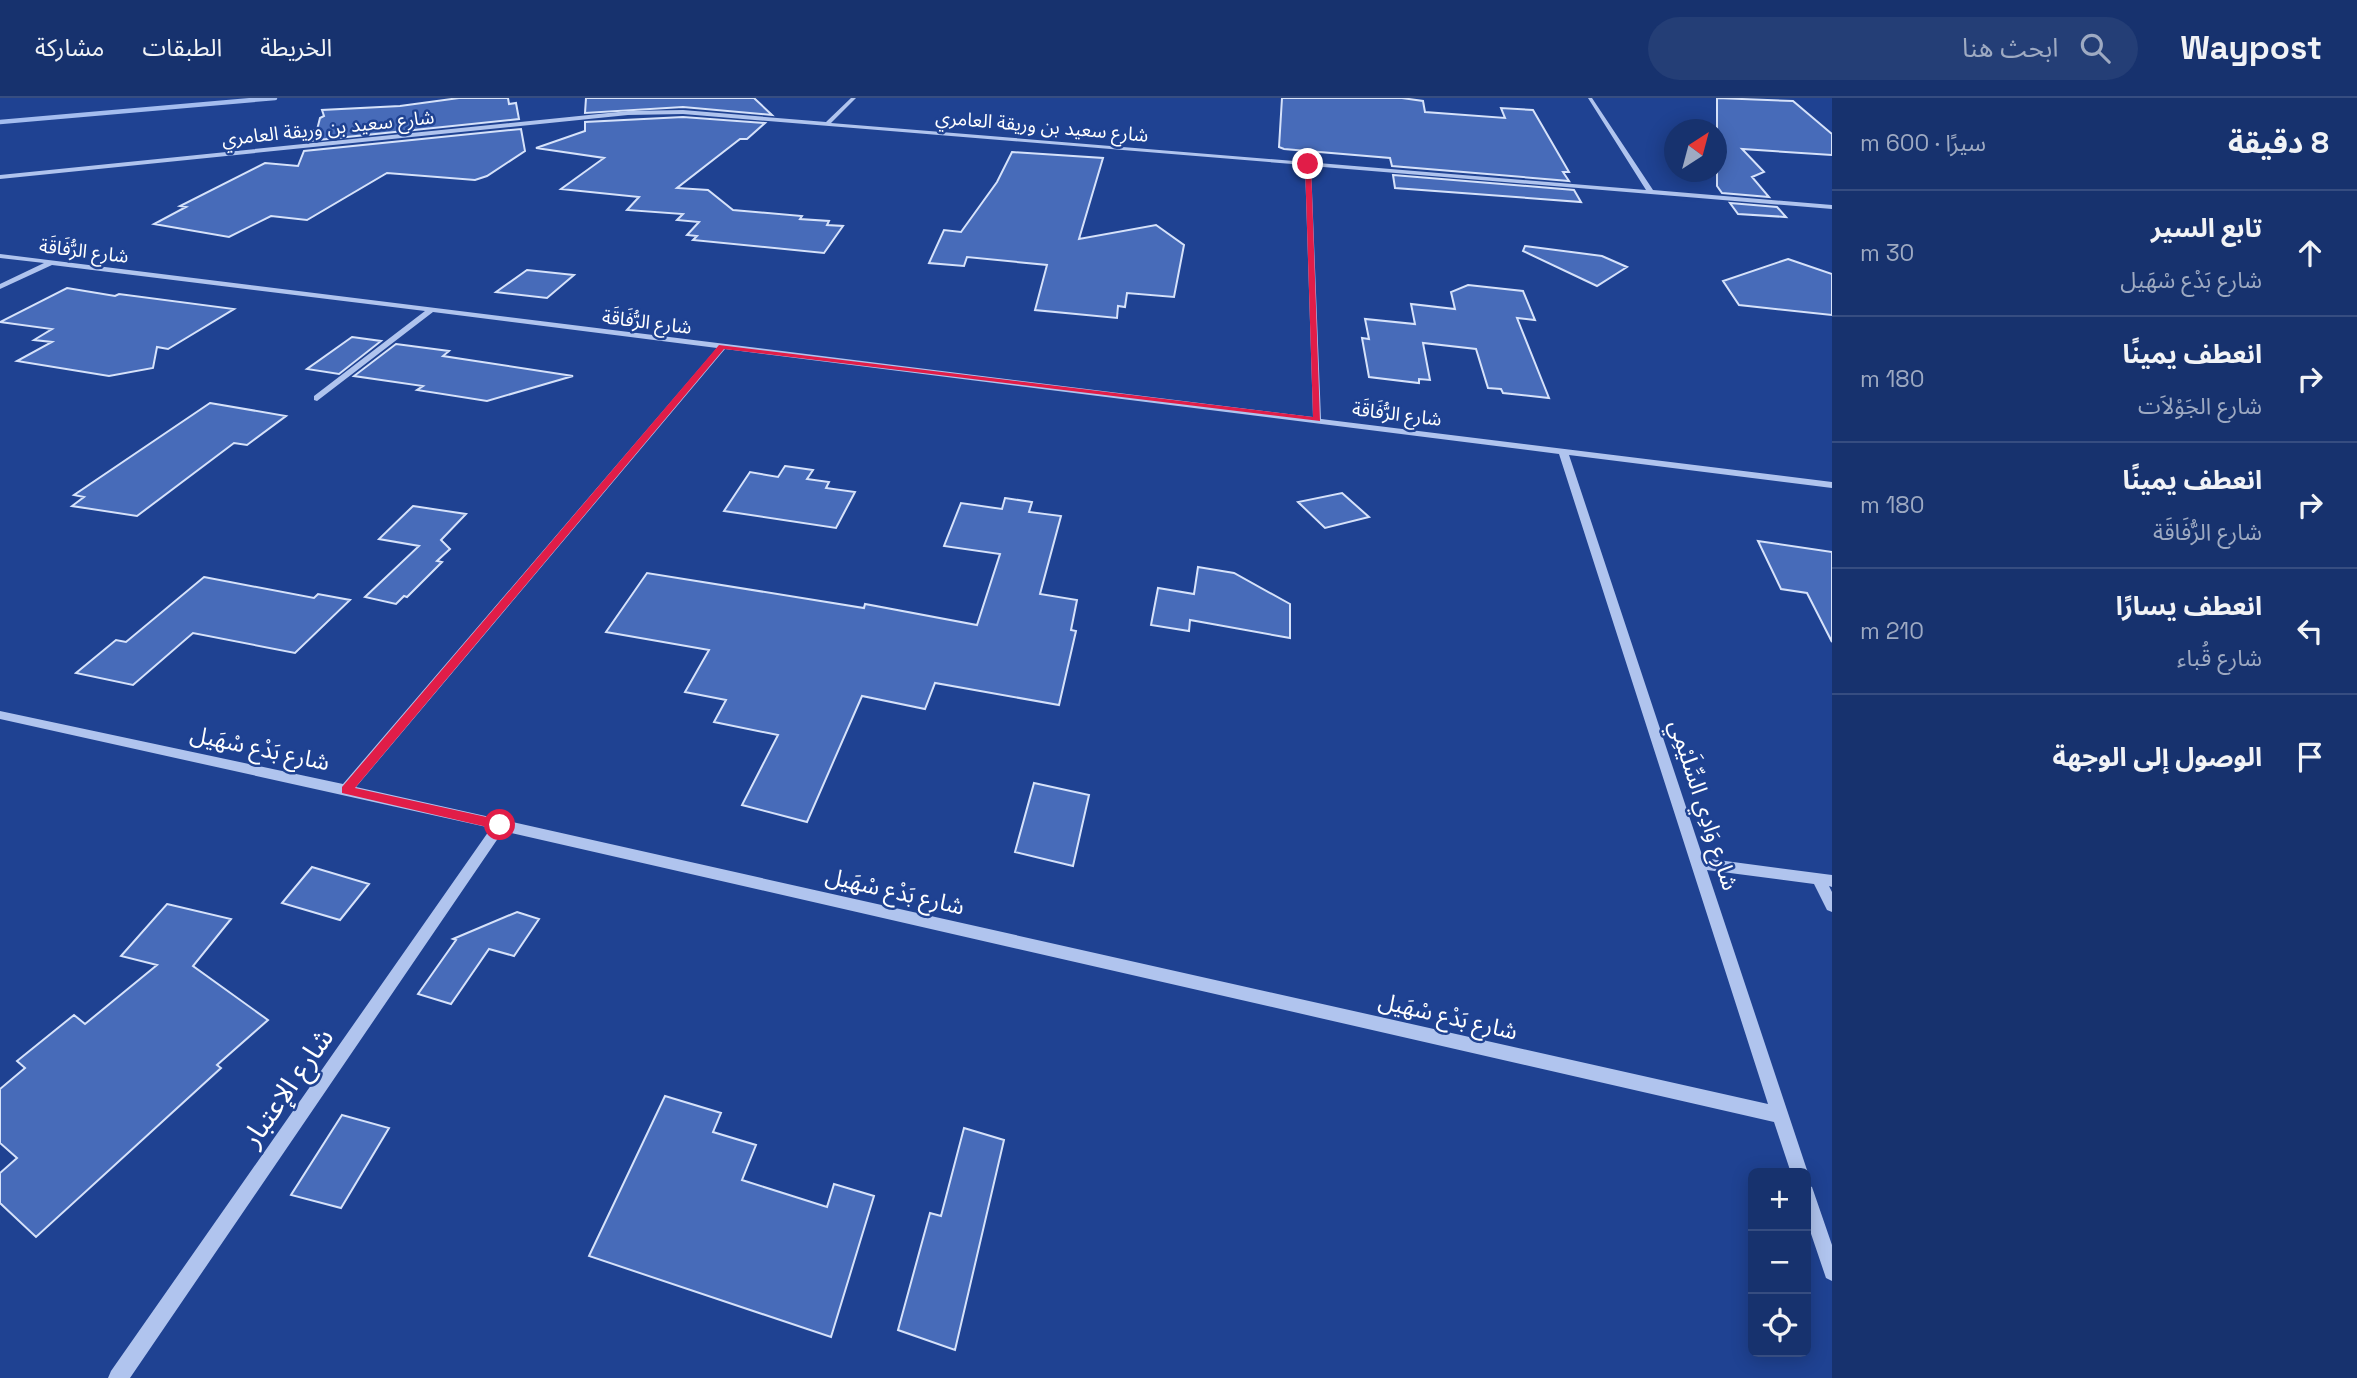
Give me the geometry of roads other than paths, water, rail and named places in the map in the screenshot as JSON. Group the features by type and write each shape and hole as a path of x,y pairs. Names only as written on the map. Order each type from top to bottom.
{"street":[{"path":"827,124 854,98"},
{"path":"1590,98 1650,191"},
{"name":"شارع سعيد بن وريقة العامري","path":"0,177 628,113 697,113 1832,206"},
{"path":"1308,164 1317,420"},
{"name":"شارع الرُّفَاقَة","path":"0,256 1832,485"},
{"path":"0,287 50,263"},
{"path":"317,398 431,310"},
{"path":"346,790 722,347"},
{"name":"شارع وَادِي السِّلَيْمِي","path":"1563,452 1797,1168"},
{"name":"شارع بَدْع سْهَيل","path":"0,715 346,790 1780,1115"},
{"name":"شارع الإعتبار","path":"118,1378 500,825"},
{"path":"1698,863 1826,881 1832,906"},
{"path":"1811,1208 1832,1272"}],"waterway":[{"path":"0,122 275,98"}]}
